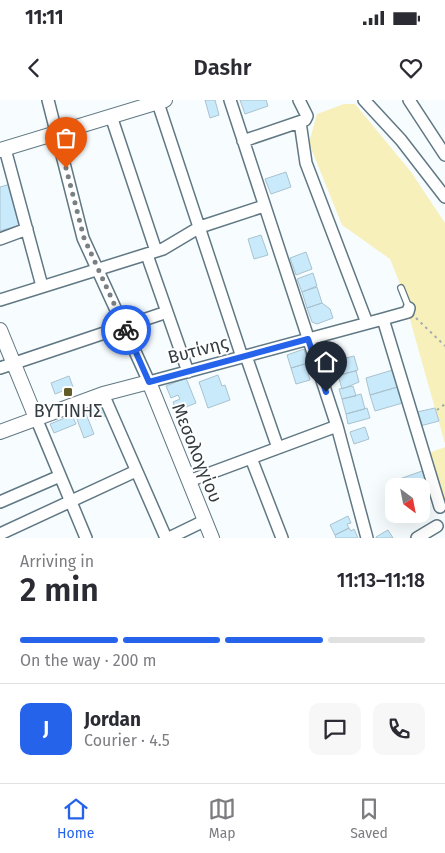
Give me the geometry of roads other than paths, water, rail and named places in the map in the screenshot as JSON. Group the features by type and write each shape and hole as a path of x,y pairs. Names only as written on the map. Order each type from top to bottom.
{"street":[{"name":"Μεσολογγίου","path":"48,100 84,238 149,382 212,538"},
{"path":"230,100 337,426 367,538"},
{"path":"243,141 300,122 307,116 299,100"},
{"path":"364,100 401,140 445,196"},
{"path":"409,100 445,155"},
{"path":"42,286 3,149 160,101 244,357 278,448"},
{"path":"111,116 167,312 188,372"},
{"path":"300,122 306,163 367,323"},
{"path":"0,300 174,245 200,227 264,206"},
{"path":"0,239 27,229"},
{"name":"Βυτίνης","path":"0,432 103,394 383,319 409,310"},
{"path":"0,368 167,312"},
{"path":"383,319 440,506"},
{"path":"0,330 86,538"},
{"path":"103,394 136,471 168,538 204,521"},
{"path":"189,481 337,426"},
{"path":"252,458 282,538"},
{"path":"0,534 136,471"},
{"path":"0,502 60,476"},
{"path":"417,538 437,526"}],"lane":[{"path":"401,288 409,310"}],"place":[{"name":"ΒΥΤΙΝΗΣ","path":"68,392"}]}
